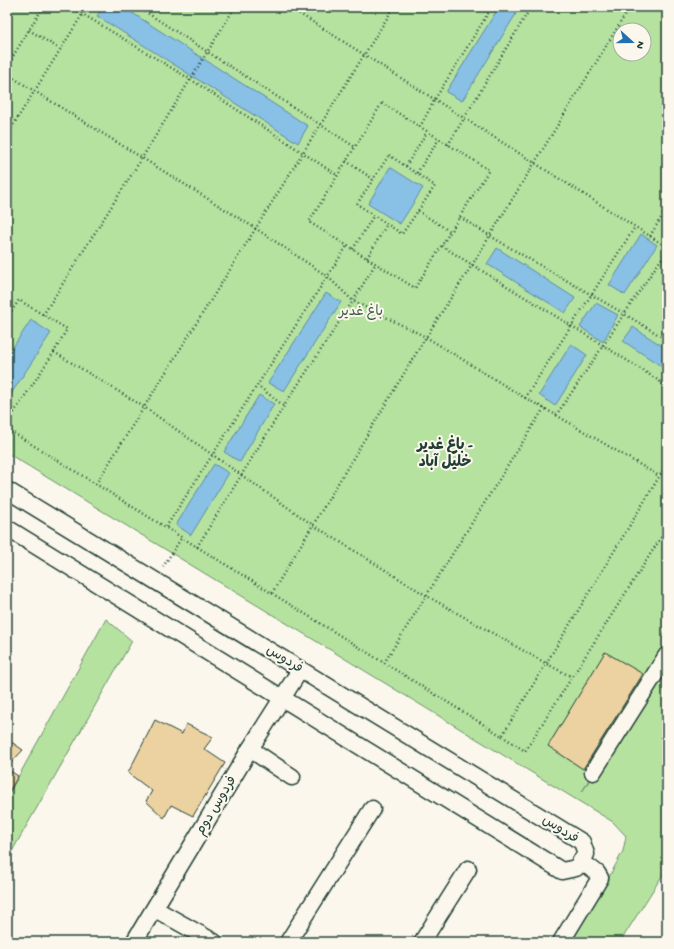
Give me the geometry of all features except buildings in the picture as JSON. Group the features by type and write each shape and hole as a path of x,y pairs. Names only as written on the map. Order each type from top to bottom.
{"street":[{"name":"فردوس","path":"7,528 562,871 576,868 586,854 582,842 154,580 9,496"},
{"path":"593,772 667,655"},
{"name":"فردوس دوم","path":"134,942 156,909 250,749 300,670"},
{"path":"250,749 292,777"},
{"path":"288,942 372,810"},
{"path":"561,942 600,878 597,873 581,861"},
{"path":"422,942 468,869"},
{"path":"156,909 214,942"}],"path":[{"path":"7,66 43,7"},
{"path":"71,7 190,79 337,175"},
{"path":"7,135 87,7"},
{"path":"138,7 355,147"},
{"path":"43,315 235,7"},
{"path":"289,7 667,247"},
{"path":"96,484 394,7"},
{"path":"420,127 492,7"},
{"path":"448,145 530,9 524,7"},
{"path":"272,593 426,337 490,236 630,7"},
{"path":"29,30 60,49"},
{"path":"7,74 255,228 327,276 353,302 426,337 525,398 658,476"},
{"path":"382,103 427,132 489,170 415,288 309,222 382,103"},
{"path":"406,166 427,132"},
{"path":"417,173 439,138"},
{"path":"389,155 406,166 435,186 402,234 357,204 389,155"},
{"path":"346,162 373,179"},
{"path":"650,236 667,208"},
{"path":"418,211 451,232"},
{"path":"353,249 374,215"},
{"path":"460,217 490,236 624,313 667,340"},
{"path":"367,258 387,224"},
{"path":"525,398 635,227"},
{"path":"166,527 347,246"},
{"path":"442,246 604,345 667,386"},
{"path":"556,415 667,251"},
{"path":"197,547 284,406 353,302 376,263"},
{"path":"7,318 19,300 67,329 54,352 7,423"},
{"path":"54,352 144,407 313,525 427,596 572,677"},
{"path":"257,385 284,406"},
{"path":"384,663 544,408"},
{"path":"7,429 525,751 667,528"},
{"path":"502,736 547,664 658,476 667,464"},
{"path":"154,580 182,537"}],"green space":[{"name":"باغ غدیر","path":"7,7 667,7 667,655 582,792 667,660 667,868 620,942 569,942 607,881 623,851 626,836 613,822 7,453"},
{"path":"106,619 132,641 7,860 7,797"}],"water":[{"path":"103,7 123,7 308,126 298,143 97,16"},
{"path":"499,7 505,7 516,14 462,101 446,92"},
{"path":"390,167 423,188 400,224 368,204"},
{"path":"641,234 657,245 625,295 609,285"},
{"path":"497,248 575,298 565,313 487,264"},
{"path":"326,293 341,302 284,391 268,383"},
{"path":"596,303 618,315 603,342 580,327"},
{"path":"31,320 51,333 7,400 7,356"},
{"path":"633,327 667,349 667,370 623,341"},
{"path":"571,344 587,355 555,406 539,395"},
{"path":"259,395 274,404 240,462 224,452"},
{"path":"214,464 229,473 191,535 176,525"}],"district":[{"name":"باغ غدیر - خلیل آباد","path":"445,454"}]}
